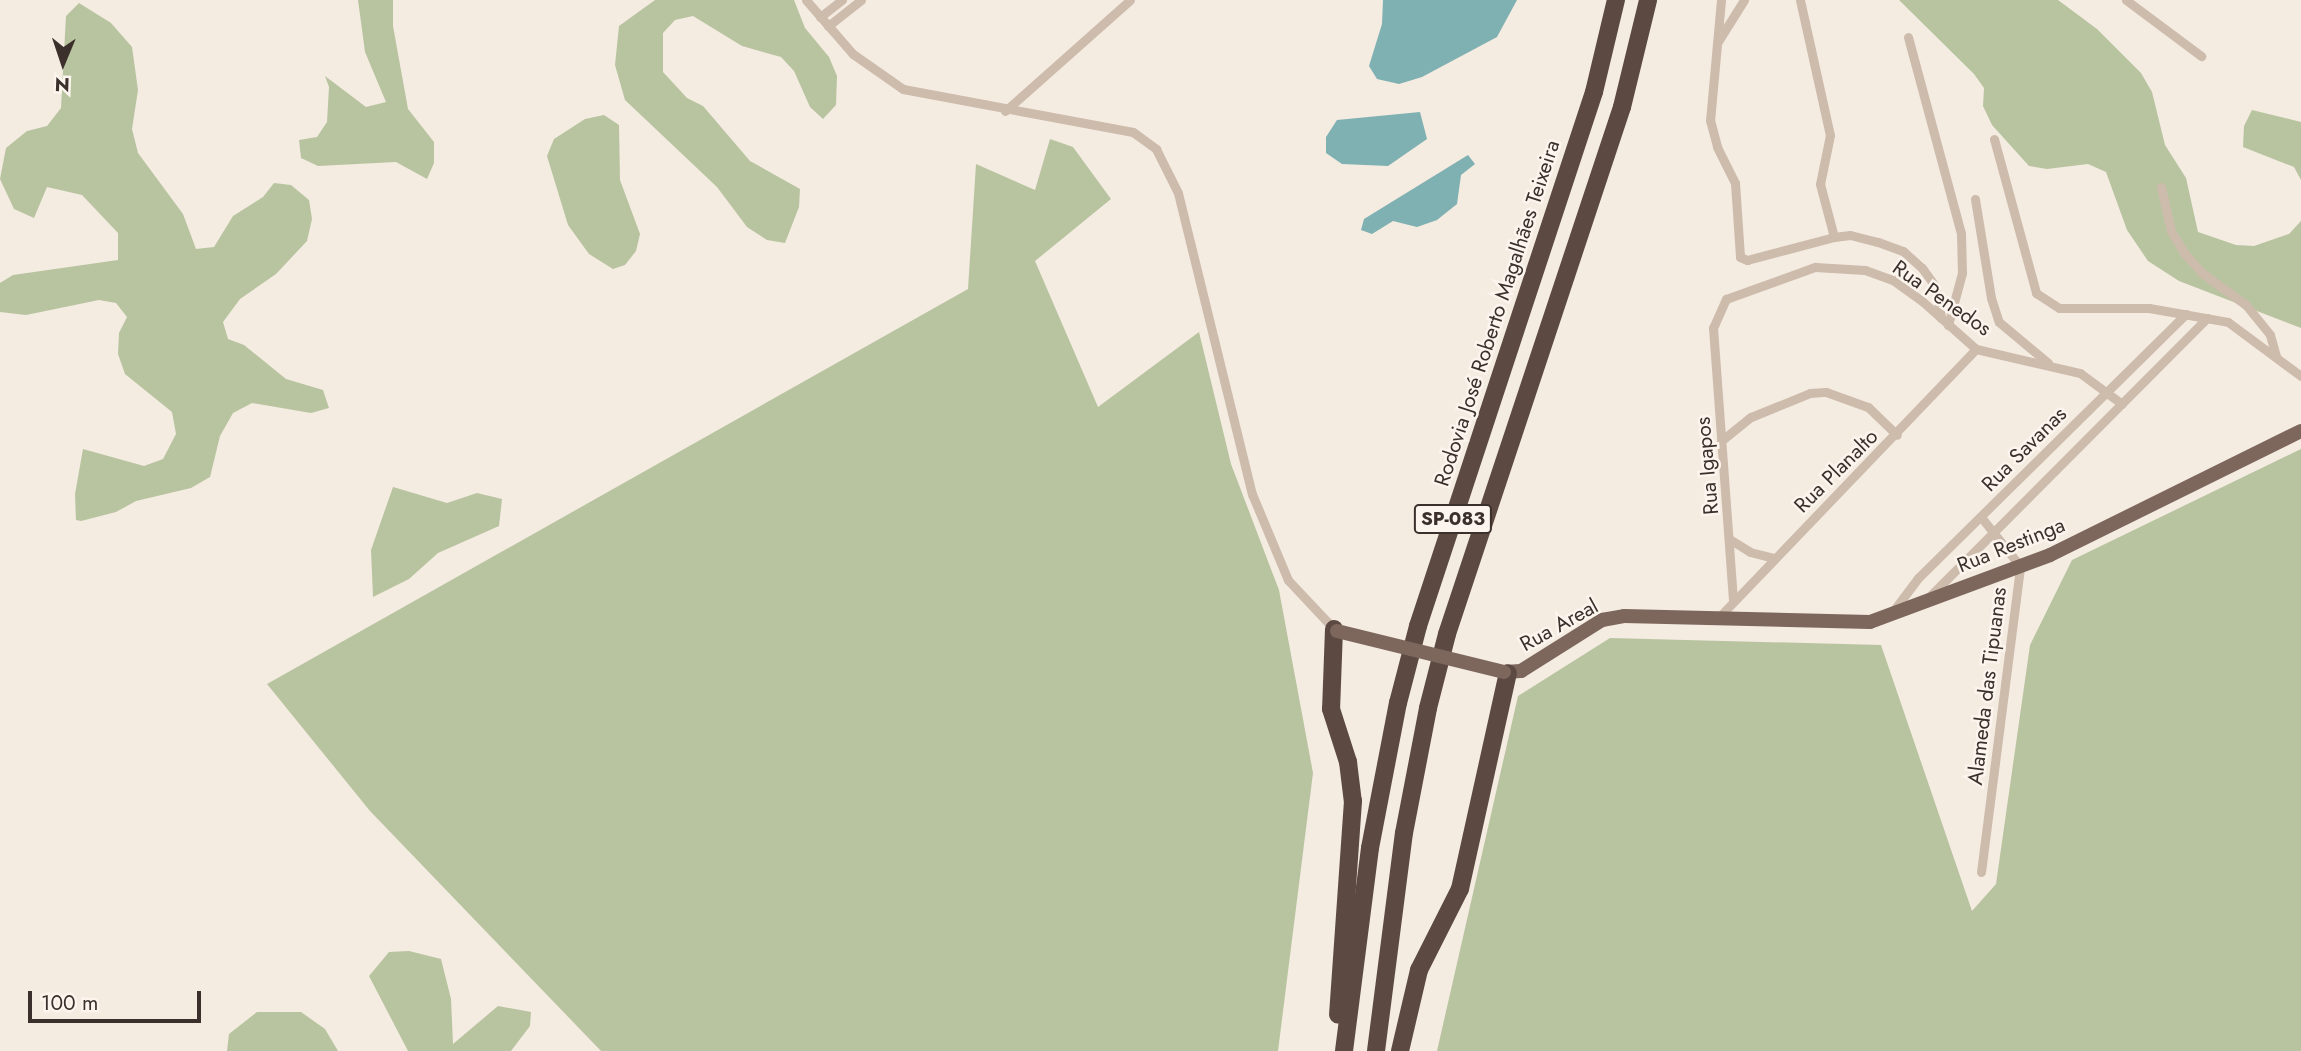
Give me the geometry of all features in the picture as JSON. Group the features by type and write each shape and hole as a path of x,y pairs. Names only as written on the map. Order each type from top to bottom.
{"highway":[{"name":"Rodovia José Roberto Magalhães Teixeira","path":"1344,1051 1370,848 1401,690 1422,613 1594,92 1616,0"},
{"name":"SP-083","path":"1376,1051 1403,844 1428,708 1447,634 1622,107 1648,0"},
{"path":"1336,630 1331,709 1348,762 1353,801 1336,1051"},
{"path":"1400,1051 1419,970 1460,889 1506,673"}],"main road":[{"name":"Rua Restinga","path":"1719,617 1854,624 1920,606 2020,566 2301,431"},
{"name":"Rua Areal","path":"1506,673 1531,666 1602,620 1624,616 1719,617"},
{"path":"1336,630 1506,673"}],"street":[{"path":"806,0 853,54 903,89 1005,111 1133,132 1156,149 1178,193 1252,494 1288,580 1299,597 1336,630"},
{"path":"820,17 842,0"},
{"path":"828,26 861,0"},
{"path":"1005,111 1130,0"},
{"path":"1721,0 1710,120 1717,147 1735,183 1740,257 1747,260 1850,235 1903,251 1935,286 1944,321"},
{"path":"1715,46 1744,0"},
{"path":"1800,0 1830,135 1820,184 1833,237"},
{"path":"2126,0 2201,56"},
{"path":"1908,37 1961,233 1962,273 1944,321"},
{"path":"1994,139 2036,293 2059,309 2149,308 2228,322 2252,335 2276,358 2301,376"},
{"path":"2161,187 2171,231 2184,253 2202,273 2245,305 2270,335 2276,358"},
{"path":"1975,199 1991,298 1999,322 2049,364"},
{"name":"Rua Penedos","path":"1713,328 1726,299 1815,267 1865,270 1893,280 1976,349 2080,373 2108,389 2122,404"},
{"name":"Rua Savanas","path":"1891,614 1919,578 2186,314"},
{"name":"Rua Savanas","path":"1920,606 1995,534 2207,318"},
{"name":"Rua Igapos","path":"1713,328 1731,540 1733,600"},
{"name":"Rua Planalto","path":"1719,617 1897,435 1976,349"},
{"path":"1721,441 1751,417 1810,393 1826,392 1868,407 1897,435"},
{"name":"Alameda das Tipuanas","path":"1981,517 2020,566 1981,872"},
{"path":"1731,540 1750,552 1774,558"}],"green space":[{"path":"358,0 393,0 393,26 408,109 434,142 434,163 427,179 396,162 318,166 301,158 299,140 317,137 327,122 329,87 325,76 366,107 386,102 365,52"},
{"path":"655,0 794,0 805,28 829,57 837,76 836,105 823,119 810,107 794,71 781,57 742,46 693,16 675,20 663,33 663,72 687,98 703,106 750,161 800,189 799,207 785,243 767,240 747,227 717,187 625,100 615,65 619,26"},
{"path":"1899,0 2058,0 2097,29 2141,73 2152,92 2165,145 2186,178 2198,232 2236,245 2254,246 2289,234 2301,221 2301,328 2179,281 2148,261 2127,230 2106,172 2088,164 2047,169 2029,166 1992,125 1983,106 1984,88 1974,74"},
{"path":"79,3 111,23 132,47 138,90 132,129 138,153 183,214 196,249 214,247 233,216 263,197 274,183 291,185 309,200 312,219 307,241 276,274 240,299 223,322 228,339 244,345 286,379 323,390 329,408 311,413 252,403 233,413 220,436 210,477 191,488 136,501 116,512 81,521 76,520 75,494 83,449 144,466 163,459 176,434 172,412 125,374 118,354 119,333 127,317 116,303 99,300 26,315 0,312 0,283 13,275 118,260 118,233 82,195 47,187 34,218 14,209 0,179 6,148 27,131 47,126 61,108 66,16"},
{"path":"2252,110 2301,122 2301,180 2294,167 2243,147 2244,126"},
{"path":"604,115 619,125 620,180 640,234 636,251 625,265 613,269 589,254 568,225 547,156 554,139 585,119"},
{"path":"1050,139 1073,147 1111,199 1035,261 1098,407 1199,332 1231,464 1279,590 1313,773 1278,1051 601,1051 370,811 267,684 968,289 976,164 1035,190"},
{"path":"2301,449 2301,1051 1437,1051 1518,696 1610,638 1881,645 1972,911 1996,884 2030,645 2072,560"},
{"path":"393,487 447,503 477,493 502,499 499,526 438,553 409,579 373,597 371,550"},
{"path":"409,951 441,959 451,999 453,1044 498,1006 531,1012 530,1026 511,1051 408,1051 369,976 389,952"},
{"path":"257,1012 301,1012 325,1029 338,1051 227,1051 229,1034"}],"water":[{"path":"1383,0 1517,0 1497,37 1422,77 1399,84 1377,79 1369,66 1382,24"},
{"path":"1420,112 1427,139 1388,166 1342,164 1326,153 1326,137 1337,120"},
{"path":"1468,155 1475,164 1461,175 1457,204 1437,220 1417,227 1393,221 1372,234 1361,230 1364,219"}]}
